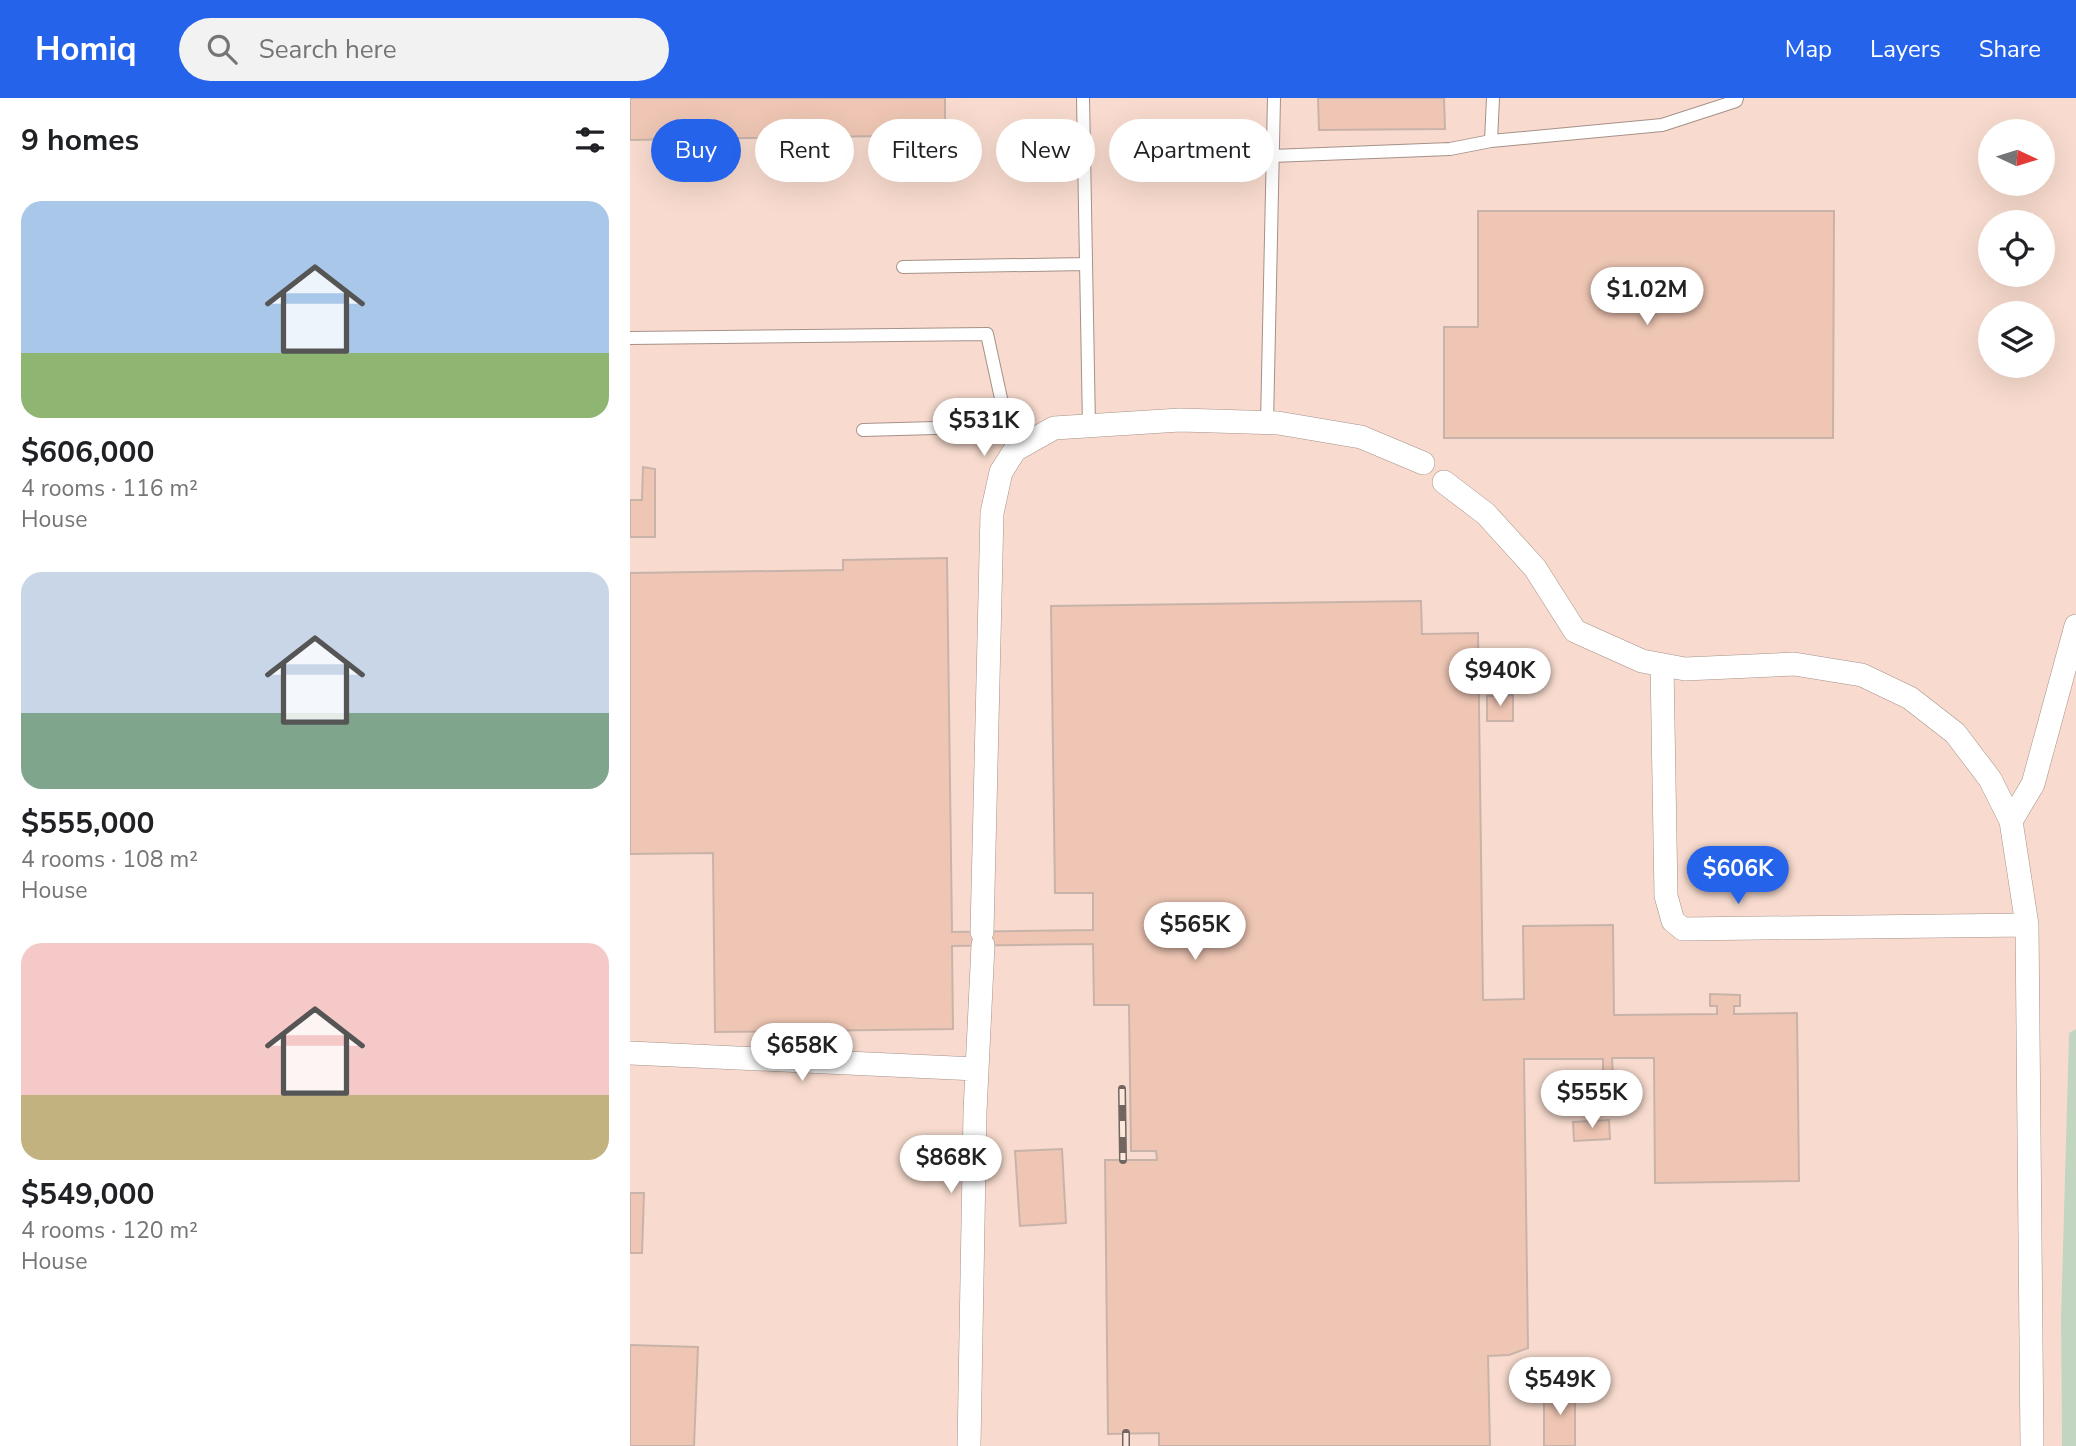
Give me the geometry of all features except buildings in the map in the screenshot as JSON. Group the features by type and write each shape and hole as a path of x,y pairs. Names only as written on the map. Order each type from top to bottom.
{"street":[{"path":"969,1446 976,1069 983,939 992,513 1002,472 1015,450 1054,428 1180,420 1267,422 1361,437 1423,463"},
{"path":"1444,482 1486,514 1535,568 1575,631 1642,661 1685,669 1794,664 1862,675 1910,698 1955,733 1990,779 2011,821 2027,925 2032,1446"},
{"path":"2011,821 2033,784 2076,626"},
{"path":"1662,665 1666,897 1673,921 1682,929 2027,925"},
{"path":"630,1053 976,1069"}],"lane":[{"path":"1083,98 1089,426"},
{"path":"1273,119 1274,98"},
{"path":"1491,141 1493,98"},
{"path":"1274,156 1450,149 1491,141 1662,125 1736,101 1737,98"},
{"path":"1267,422 1272,182"},
{"path":"903,267 1086,264"},
{"path":"630,338 987,334 1007,426 1015,450"},
{"path":"863,430 1007,426"}],"shaded area":[{"path":"630,98 2076,98 2076,1029 2069,1033 2061,1318 2062,1446 630,1446"}],"green space":[{"path":"2076,1029 2076,1446 2062,1446 2061,1318 2069,1033"}],"railway":[{"path":"1122,1089 1123,1160"},
{"path":"1126,1433 1126,1446"}]}
